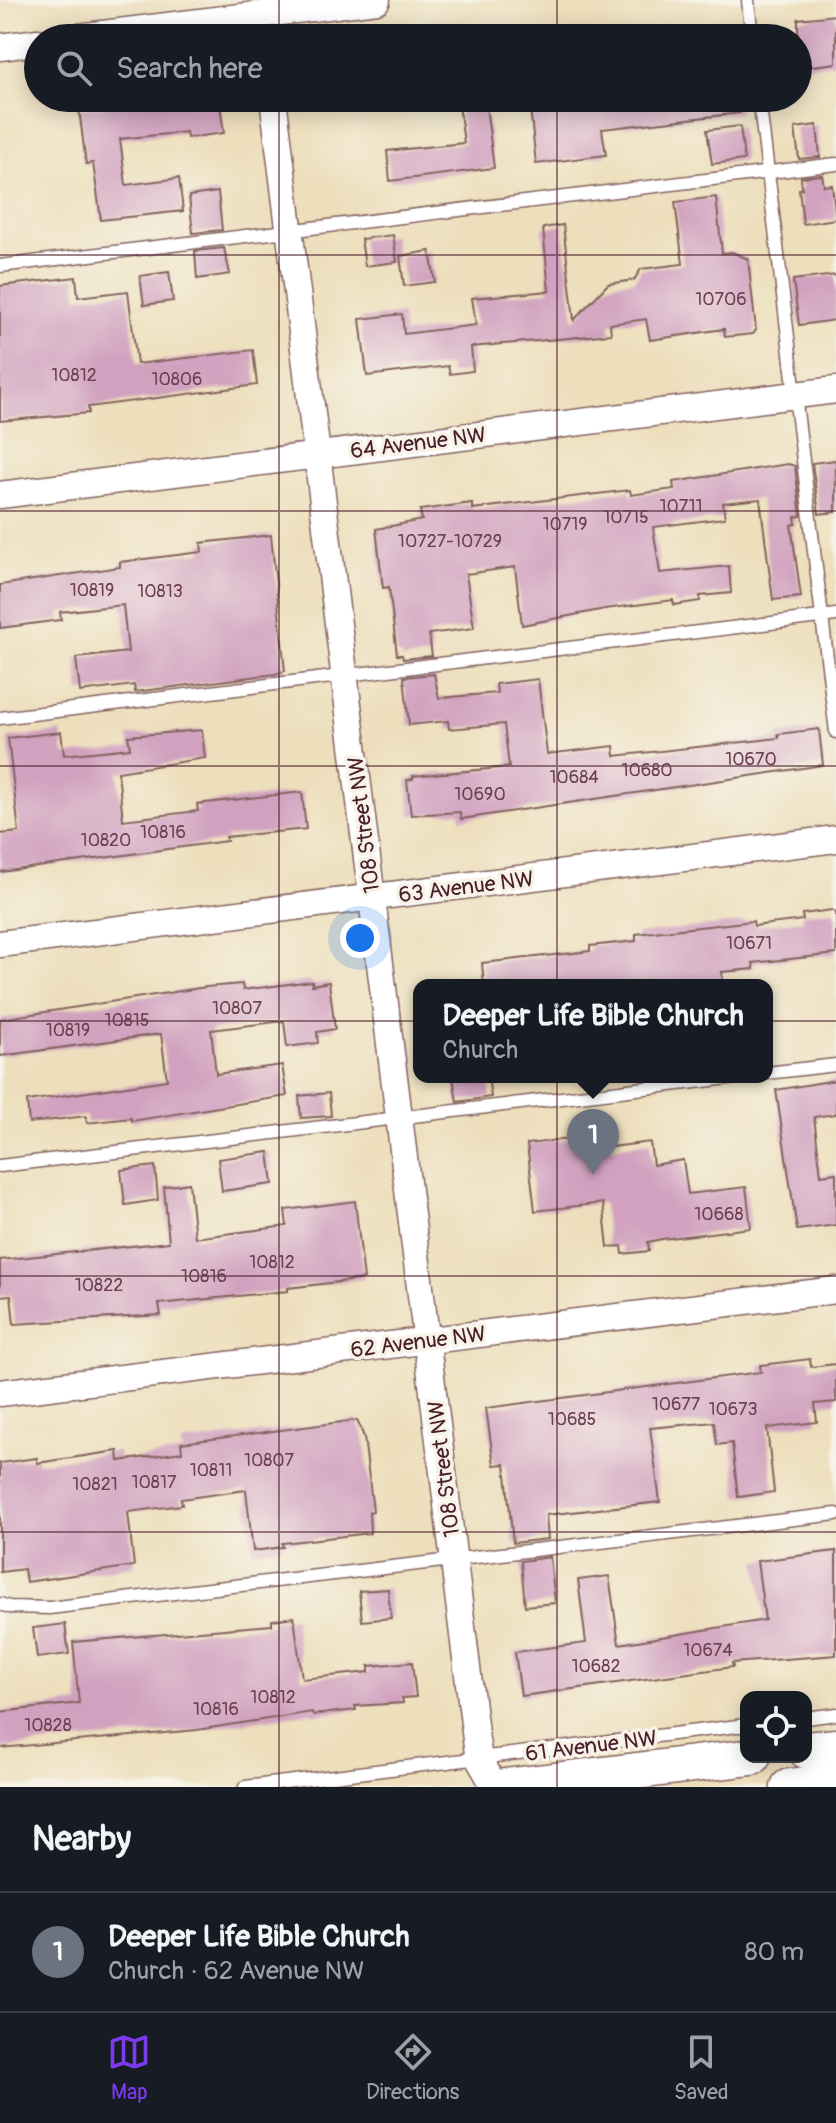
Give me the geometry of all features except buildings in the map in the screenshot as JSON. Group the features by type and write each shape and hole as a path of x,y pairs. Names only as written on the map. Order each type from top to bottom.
{"main road":[{"path":"812,1749 836,1747"},
{"name":"61 Avenue NW","path":"504,1787 740,1758"},
{"path":"789,1787 836,1781"}],"street":[{"path":"199,24 377,0"},
{"path":"0,47 24,44"},
{"name":"108 Street NW","path":"275,112 479,1759 495,1787"},
{"name":"64 Avenue NW","path":"0,495 836,390"},
{"name":"63 Avenue NW","path":"0,944 836,839"},
{"name":"62 Avenue NW","path":"0,1393 836,1290"}],"lane":[{"path":"748,0 751,24"},
{"path":"761,112 794,395 830,616 836,732"},
{"path":"0,266 836,164"},
{"path":"0,718 830,616"},
{"path":"773,1072 836,1065"},
{"path":"0,1166 687,1083"},
{"path":"0,1604 49,1608 836,1514"},
{"path":"812,1717 836,1714"},
{"name":"61 Avenue NW","path":"245,1787 740,1726"}],"place":[{"name":"Deeper Life Bible Church","path":"593,1175"}]}
